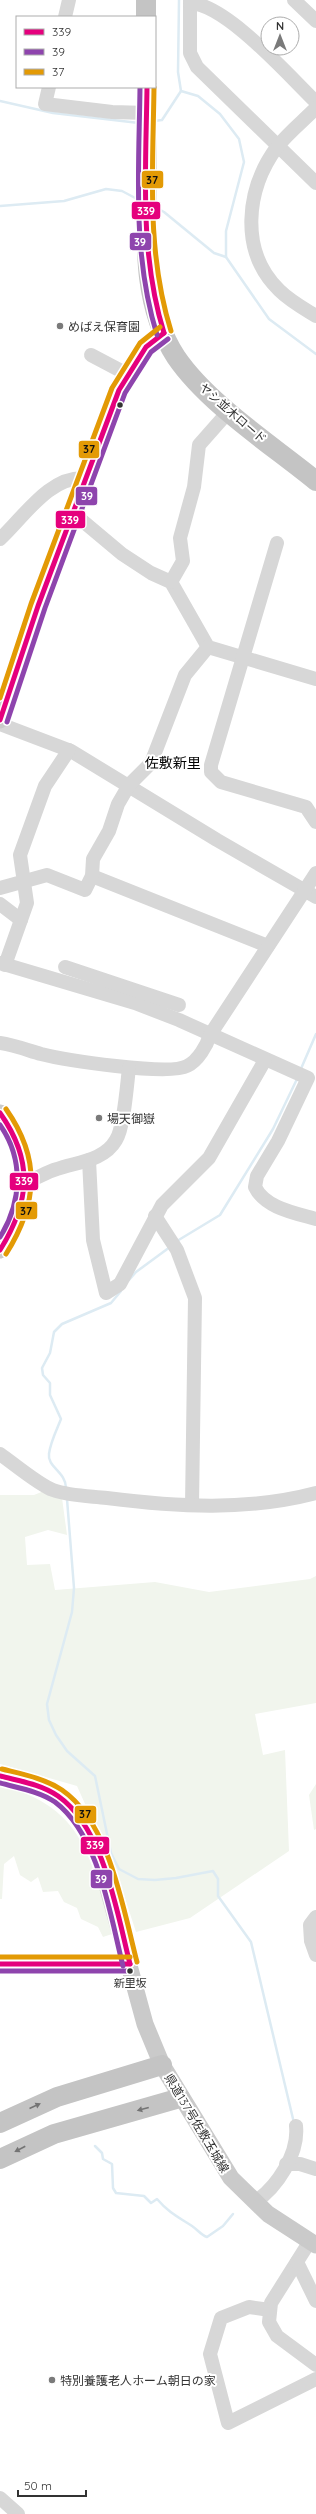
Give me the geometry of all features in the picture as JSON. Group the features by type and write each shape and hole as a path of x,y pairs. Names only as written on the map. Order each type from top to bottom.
{"highway":[{"path":"146,0 146,16"},
{"name":"ヤシ並木ロード","path":"147,88 146,203 149,281 164,332 177,357 190,374 229,411 316,481"},
{"path":"0,2123 57,2097 162,2065"},
{"path":"0,2159 54,2134 180,2098"}],"main road":[{"path":"0,720 85,478 127,374 146,347 164,332"},
{"path":"0,1113 16,1140 26,1182 20,1214 0,1250"},
{"path":"0,1776 36,1785 52,1792 65,1801 80,1818 100,1859 130,1964"},
{"name":"県道137号佐敷玉城線","path":"130,1964 145,2024 162,2065 180,2098 228,2173 255,2202 281,2223 313,2243"}],"street":[{"path":"65,16 69,0"},
{"path":"294,0 316,21"},
{"path":"316,102 227,18 201,4 190,2 190,53 197,67 277,147 316,183"},
{"path":"49,88 45,104 112,112 147,119"},
{"path":"316,108 277,147 259,180 252,200 250,222 256,254 278,289 316,316"},
{"path":"91,354 127,374"},
{"path":"171,582 183,561 180,538 194,487 199,445 229,411"},
{"path":"0,538 54,487 76,477 85,478"},
{"path":"73,514 122,554 151,573 171,582 208,647 316,679"},
{"path":"277,543 242,657 211,765 211,772 221,782 306,807 316,822"},
{"path":"0,888 47,875 86,890 92,876 93,859 109,831 118,804 129,785 151,763 185,675 208,647"},
{"path":"0,724 69,750 129,785 217,840 310,894"},
{"path":"69,750 45,786 20,855 27,903 3,964 143,1006 308,1078 278,1141 257,1176 255,1187 264,1199 274,1205 316,1219"},
{"path":"0,1043 42,1054 129,1068 178,1069 188,1066 207,1044 210,1035 268,946 310,894 316,873"},
{"path":"92,876 268,946"},
{"path":"0,904 21,920"},
{"path":"65,968 179,1005"},
{"path":"93,976 97,992"},
{"path":"89,1160 93,1240 106,1293 120,1284 162,1205 209,1158 265,1060"},
{"path":"26,1182 55,1169 89,1160 103,1153 117,1140 129,1068"},
{"path":"155,1216 173,1244 195,1298 192,1505"},
{"path":"0,1454 52,1490 157,1504 241,1505 267,1503 316,1493"},
{"path":"316,1917 310,1925 311,1940 316,1955"},
{"path":"0,1964 130,1964"},
{"path":"255,2202 274,2186 286,2164 297,2139 296,2126"},
{"path":"286,2164 300,2164 316,2170"},
{"path":"313,2243 297,2262 271,2303 269,2322 277,2336 316,2364"},
{"path":"297,2262 316,2301"},
{"path":"270,2310 249,2306 221,2318 210,2354 228,2423 316,2379"},
{"path":"0,2498 18,2514"}],"shaded area":[{"path":"44,1491 62,1498 67,1535 48,1530 25,1537 27,1565 50,1564 55,1590 155,1582 209,1592 310,1579 316,1576 316,1703 255,1714 263,1755 285,1750 289,1851 190,1918 136,1932 119,1880 77,1786 0,1764 0,1495 34,1495"},
{"path":"316,1784 316,1829 314,1830 309,1795"},
{"path":"0,1785 28,1795 50,1807 67,1822 80,1840 90,1860 98,1882 112,1934 103,1937 98,1927 81,1919 77,1908 64,1902 58,1891 43,1892 38,1877 31,1882 20,1875 14,1856 4,1864 2,1899 0,1899"}],"waterway":[{"path":"179,0 178,72 181,91 198,96 220,114 239,139 244,162 226,231 226,257 269,319 316,354"},
{"path":"154,121 162,120 181,91"},
{"path":"0,101 53,113 139,123"},
{"path":"0,206 64,201 106,189 122,191 139,200"},
{"path":"155,207 164,212 214,253 226,257"},
{"path":"300,1071 316,1034"},
{"path":"177,1241 220,1215 273,1129 297,1079"},
{"path":"129,1280 136,1272 170,1247"},
{"path":"66,1488 63,1478 49,1459 51,1445 61,1419 50,1395 50,1383 43,1375 42,1368 50,1353 54,1332 62,1324 111,1303 121,1291"},
{"path":"67,1499 74,1588 72,1612 47,1704 49,1720 56,1735 67,1751 95,1776 111,1853 119,1869 138,1879 155,1880 176,1878 213,1871 218,1879 218,1896 251,1942 294,2123"},
{"path":"95,2146 102,2153 103,2159 112,2164 113,2188 116,2193 144,2196 151,2203 157,2199 170,2211 207,2237 223,2226 233,2214"}],"transit line":[{"name":"39","path":"140,88 138,181 140,243 149,305 157,335"},
{"name":"339","path":"147,88 145,180 147,241 156,303 164,333"},
{"name":"37","path":"154,88 152,180 154,241 163,301 171,331"},
{"name":"37","path":"0,698 31,604 112,388 140,343 160,327"},
{"name":"339","path":"0,720 38,606 119,390 146,347 164,333"},
{"name":"39","path":"7,722 45,608 125,393 151,352 168,339"},
{"name":"37","path":"6,1109 17,1127 25,1146 30,1163 31,1181 29,1199 24,1217 17,1235 6,1254"},
{"name":"339","path":"0,1113 19,1148 23,1165 24,1182 22,1198 17,1215 0,1250"},
{"name":"39","path":"0,1125 8,1138 13,1152 17,1181 13,1210 0,1237"},
{"name":"37","path":"2,1769 40,1779 62,1790 78,1805 92,1823 112,1868 120,1893 137,1962"},
{"name":"339","path":"0,1776 30,1783 51,1792 74,1810 87,1829 98,1850 114,1897 130,1964"},
{"name":"39","path":"0,1783 35,1792 49,1798 70,1816 82,1834 101,1877 123,1966"},
{"name":"37","path":"0,1957 130,1957"},
{"name":"339","path":"0,1964 130,1964"},
{"name":"39","path":"0,1971 130,1971"}],"place":[{"name":"めばえ保育園","path":"60,326"},
{"name":"場天御嶽","path":"99,1118"},
{"name":"新里坂","path":"130,1971"},
{"name":"特別養護老人ホーム朝日の家","path":"52,2380"}],"district":[{"name":"佐敷新里","path":"173,763"}]}
